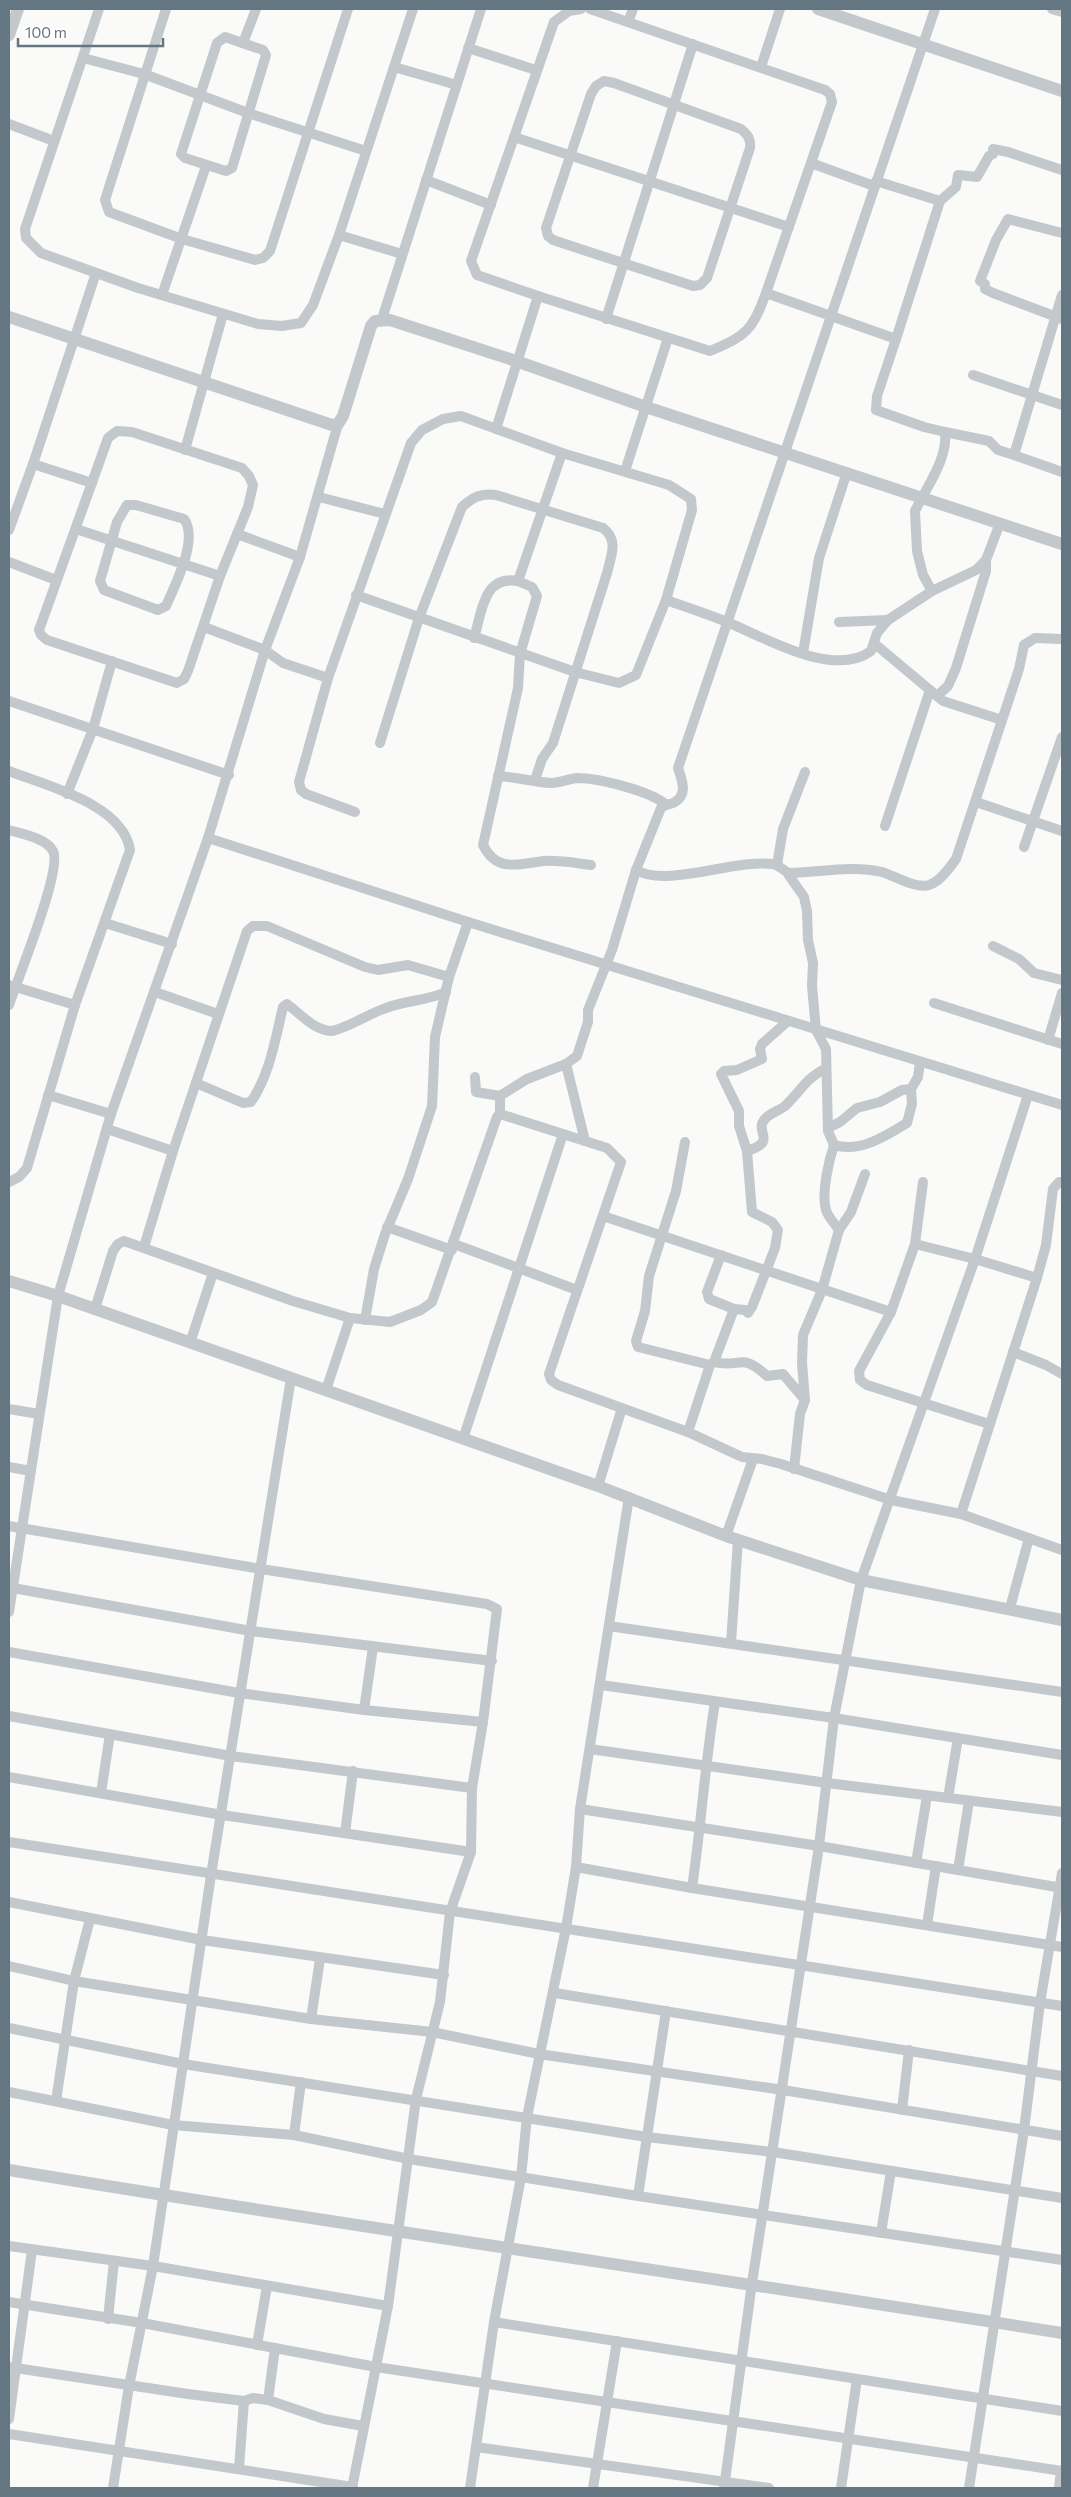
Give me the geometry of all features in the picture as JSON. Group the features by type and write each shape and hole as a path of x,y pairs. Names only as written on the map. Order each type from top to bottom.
{"street":[{"path":"9,35 18,9"},
{"path":"99,9 25,229 26,238 41,253 162,295 258,324 282,326 301,323 313,305 413,9"},
{"path":"166,9 104,200 106,207 109,212 182,239 254,260 263,258 270,251 348,9"},
{"path":"243,43 256,9"},
{"path":"382,319 481,9"},
{"path":"581,9 569,11 554,22 471,261 473,269 477,275 710,352 732,342 747,332 757,318 832,102 830,94 825,90 761,67 590,9"},
{"path":"628,22 633,9"},
{"path":"761,67 780,9"},
{"path":"818,9 1062,91"},
{"path":"475,1077 476,1092 500,1096 526,1079 566,1064 577,1056 580,1050 588,1022 588,1010 620,926 636,870 660,808 665,804 675,802 682,794 684,786 678,768 935,9"},
{"path":"1052,9 1062,11"},
{"path":"225,38 243,43 262,50 266,56 232,168 226,171 206,166 185,158 181,154 220,39 225,38"},
{"path":"606,319 692,44"},
{"path":"468,48 536,70"},
{"path":"83,58 144,74 248,113 366,151"},
{"path":"394,67 457,85"},
{"path":"604,81 614,83 673,104 741,129 748,135 751,142 707,278 700,285 692,286 553,240 548,236 546,228 569,156 591,94 596,86 604,81"},
{"path":"9,124 54,141"},
{"path":"514,137 789,227"},
{"path":"1062,170 993,149 993,154 989,156 977,177 958,176 956,187 940,200 877,396 876,410 924,427 989,441 998,450 1062,472"},
{"path":"811,163 875,183 940,200"},
{"path":"162,295 206,166"},
{"path":"426,180 491,205"},
{"path":"1059,318 993,293 985,289 984,284 980,281 996,240 1008,219 1062,233"},
{"path":"338,235 402,254"},
{"path":"9,530 33,464 96,272"},
{"path":"766,293 896,339"},
{"path":"1014,455 1031,395 1059,318 1062,295"},
{"path":"496,429 538,296"},
{"path":"185,450 223,314"},
{"path":"9,316 204,384 332,425 338,424"},
{"path":"9,1612 58,1296 111,1114 172,944 229,775 265,650 300,557 319,497 338,424 343,416 371,326 375,321 382,319 421,329 646,408 922,496 1062,544"},
{"path":"625,471 668,338"},
{"path":"973,375 1062,405"},
{"path":"355,812 316,798 301,790 300,782 328,678 356,595 411,443 422,430 443,419 461,416 562,453 669,485 691,499 692,510 666,600 636,675 619,683 575,672 520,654 356,595"},
{"path":"117,431 132,432 242,468 249,476 253,485 248,507 220,576 204,627 184,679 177,683 47,640 41,635 39,630 92,483 108,438 117,431"},
{"path":"932,591 923,575 916,541 918,530 914,518 922,496 942,457 946,443 945,432"},
{"path":"518,580 562,453"},
{"path":"33,464 92,483"},
{"path":"803,653 819,558 847,472"},
{"path":"380,743 419,618 462,507 474,497 487,494 602,528 610,533 613,540 609,565 553,743 542,759 535,780"},
{"path":"319,497 385,514"},
{"path":"127,505 136,505 159,511 184,520 188,524 190,540 166,606 158,610 104,590 100,581 111,540 121,513 127,505"},
{"path":"885,826 934,693 948,686 956,668 986,572 986,560 1000,523"},
{"path":"76,529 220,576"},
{"path":"237,534 300,557"},
{"path":"666,600 728,622 766,640 803,653 831,660 858,659 871,651 875,644 877,633 888,620 932,591 976,570 986,560"},
{"path":"9,562 56,580"},
{"path":"474,638 488,592 493,585 502,580 518,580 532,587 537,596 520,654 518,688 483,845 491,859 508,865 525,866 543,861 590,865"},
{"path":"839,622 888,620"},
{"path":"204,627 265,650 283,663 328,678"},
{"path":"788,874 846,868 868,869 919,885 930,885 945,874 956,858 976,802 1024,645 1035,638 1062,639"},
{"path":"875,644 951,705 1002,720"},
{"path":"68,794 93,729 112,661"},
{"path":"9,700 229,775"},
{"path":"1024,846 1062,737"},
{"path":"9,770 94,805 113,818 128,837 130,850 75,1005 27,1168 19,1177 9,1182"},
{"path":"778,865 783,829 805,772"},
{"path":"498,776 558,783 569,779 593,779 612,783 658,799 665,804"},
{"path":"976,802 1062,831"},
{"path":"9,830 46,844 52,849 56,863 50,890 12,986 9,1005"},
{"path":"208,838 468,922 1062,1105"},
{"path":"636,870 648,875 667,876 762,863 778,865 788,874 804,897 807,911 808,940 813,963 812,986 816,1030 826,1049 825,1069 828,1128 834,1145 843,1147 867,1144 907,1123 912,1104 911,1089 918,1077 920,1062"},
{"path":"365,1320 374,1269 388,1227 408,1179 432,1106 435,1037 449,977 468,922"},
{"path":"105,923 172,944"},
{"path":"144,1248 173,1151 247,931 253,926 267,926 378,970 408,965 449,977"},
{"path":"993,946 1019,959 1034,973 1062,980"},
{"path":"12,986 75,1005"},
{"path":"155,992 218,1014"},
{"path":"196,1084 243,1103 251,1102 258,1092 271,1058 283,1007 287,1004 308,1022 326,1031 332,1031 386,1008 408,1001 425,1000 446,992"},
{"path":"1048,1040 1062,994"},
{"path":"934,1003 1062,1044"},
{"path":"720,1255 706,1292 709,1299 734,1309 745,1310 748,1313 775,1248 778,1230 772,1222 752,1212 746,1151 739,1126 739,1110 720,1074 724,1071 737,1070 762,1059 760,1046 788,1021"},
{"path":"566,1064 585,1141"},
{"path":"746,1151 761,1145 764,1140 763,1122 765,1118 783,1107 812,1076 825,1069"},
{"path":"828,1128 840,1122 857,1108 880,1102 902,1090 911,1089"},
{"path":"48,1095 111,1114"},
{"path":"725,2485 752,2283 819,1846 834,1718 861,1580 975,1259 1028,1095"},
{"path":"95,1309 113,1251 118,1244 124,1241 213,1273 350,1318 390,1322 426,1307 432,1302 453,1247 497,1117 500,1114 500,1096"},
{"path":"500,1114 607,1148 616,1154 621,1162 549,1374 551,1380 558,1385 688,1432 742,1457 762,1459 891,1500 961,1514 1062,1550"},
{"path":"107,1129 173,1151"},
{"path":"464,1439 563,1134"},
{"path":"686,1142 676,1191 649,1276 645,1311 636,1341 638,1347 712,1364 727,1365 739,1360 753,1364 767,1376 783,1374 805,1400"},
{"path":"834,1145 829,1158 824,1197 826,1211 839,1230"},
{"path":"794,1469 800,1414 805,1400 802,1363 803,1335 822,1290 839,1230 851,1212 865,1174"},
{"path":"923,1182 915,1244 891,1312 859,1371 860,1380 867,1384 989,1424"},
{"path":"961,1514 1037,1278 1046,1245 1053,1189 1059,1182 1062,1182"},
{"path":"603,1216 891,1312"},
{"path":"388,1227 453,1247 577,1290"},
{"path":"915,1244 975,1259 1037,1278"},
{"path":"190,1343 213,1273"},
{"path":"9,1281 58,1296 598,1486 732,1538 861,1580 1010,1608 1062,1620"},
{"path":"688,1432 734,1309"},
{"path":"326,1390 350,1318"},
{"path":"1013,1352 1046,1365 1062,1374"},
{"path":"113,2488 129,2386 153,2266 162,2195 231,1756 239,1693 251,1631 291,1378"},
{"path":"598,1486 622,1408"},
{"path":"9,1409 39,1414"},
{"path":"731,1643 732,1538 753,1459"},
{"path":"9,1467 31,1471"},
{"path":"470,2488 494,2322 509,2249 527,2117 539,2054 554,1993 576,1867 580,1809 629,1498"},
{"path":"9,1526 494,1606 497,1615 492,1661 472,1788 471,1852 450,1912 444,1976 416,2099 388,2306 352,2488 239,2468 9,2434"},
{"path":"1010,1608 1030,1538"},
{"path":"13,1588 251,1631 492,1661"},
{"path":"609,1626 1062,1692"},
{"path":"364,1710 373,1647"},
{"path":"9,1652 239,1693 364,1710 483,1722"},
{"path":"601,1685 834,1718 1062,1755"},
{"path":"692,1888 700,1828 705,1766 715,1702"},
{"path":"9,1716 231,1756 472,1788"},
{"path":"101,1793 110,1734"},
{"path":"948,1798 958,1738"},
{"path":"590,1749 827,1783 1062,1812"},
{"path":"345,1833 353,1771"},
{"path":"9,1777 222,1814 471,1852"},
{"path":"916,1863 927,1796"},
{"path":"958,1870 969,1801"},
{"path":"580,1809 819,1846 1061,1888"},
{"path":"9,1842 1062,2006"},
{"path":"927,1925 936,1866"},
{"path":"576,1867 692,1888 1062,1947"},
{"path":"969,2488 972,2457 983,2399 1004,2250 1024,2130 1030,2069 1062,1873"},
{"path":"9,1902 202,1940 444,1976"},
{"path":"56,2101 74,1981 90,1919"},
{"path":"311,2019 320,1958"},
{"path":"9,1966 74,1981 311,2019 432,2032 539,2054 783,2090 1062,2136"},
{"path":"554,1993 1030,2069 1062,2076"},
{"path":"638,2196 666,2011"},
{"path":"9,2028 64,2041 183,2064 416,2099 647,2137 773,2152 1062,2198"},
{"path":"902,2110 909,2050"},
{"path":"294,2135 301,2082"},
{"path":"9,2092 173,2125 294,2135 409,2159 638,2196 1062,2260"},
{"path":"9,2170 509,2249 752,2283 1062,2333"},
{"path":"881,2233 891,2171"},
{"path":"9,2246 153,2266 388,2306"},
{"path":"9,2418 12,2367 32,2250"},
{"path":"108,2319 114,2261"},
{"path":"257,2345 267,2286"},
{"path":"9,2302 142,2323 376,2367 848,2437 1062,2471 1059,2488"},
{"path":"494,2322 1062,2411"},
{"path":"593,2488 608,2402 616,2341"},
{"path":"268,2400 275,2348"},
{"path":"12,2367 129,2386 244,2401 253,2398 268,2400 324,2419 363,2426"},
{"path":"841,2488 857,2379"},
{"path":"239,2468 244,2401"},
{"path":"476,2447 598,2464 725,2485 769,2488"}]}
